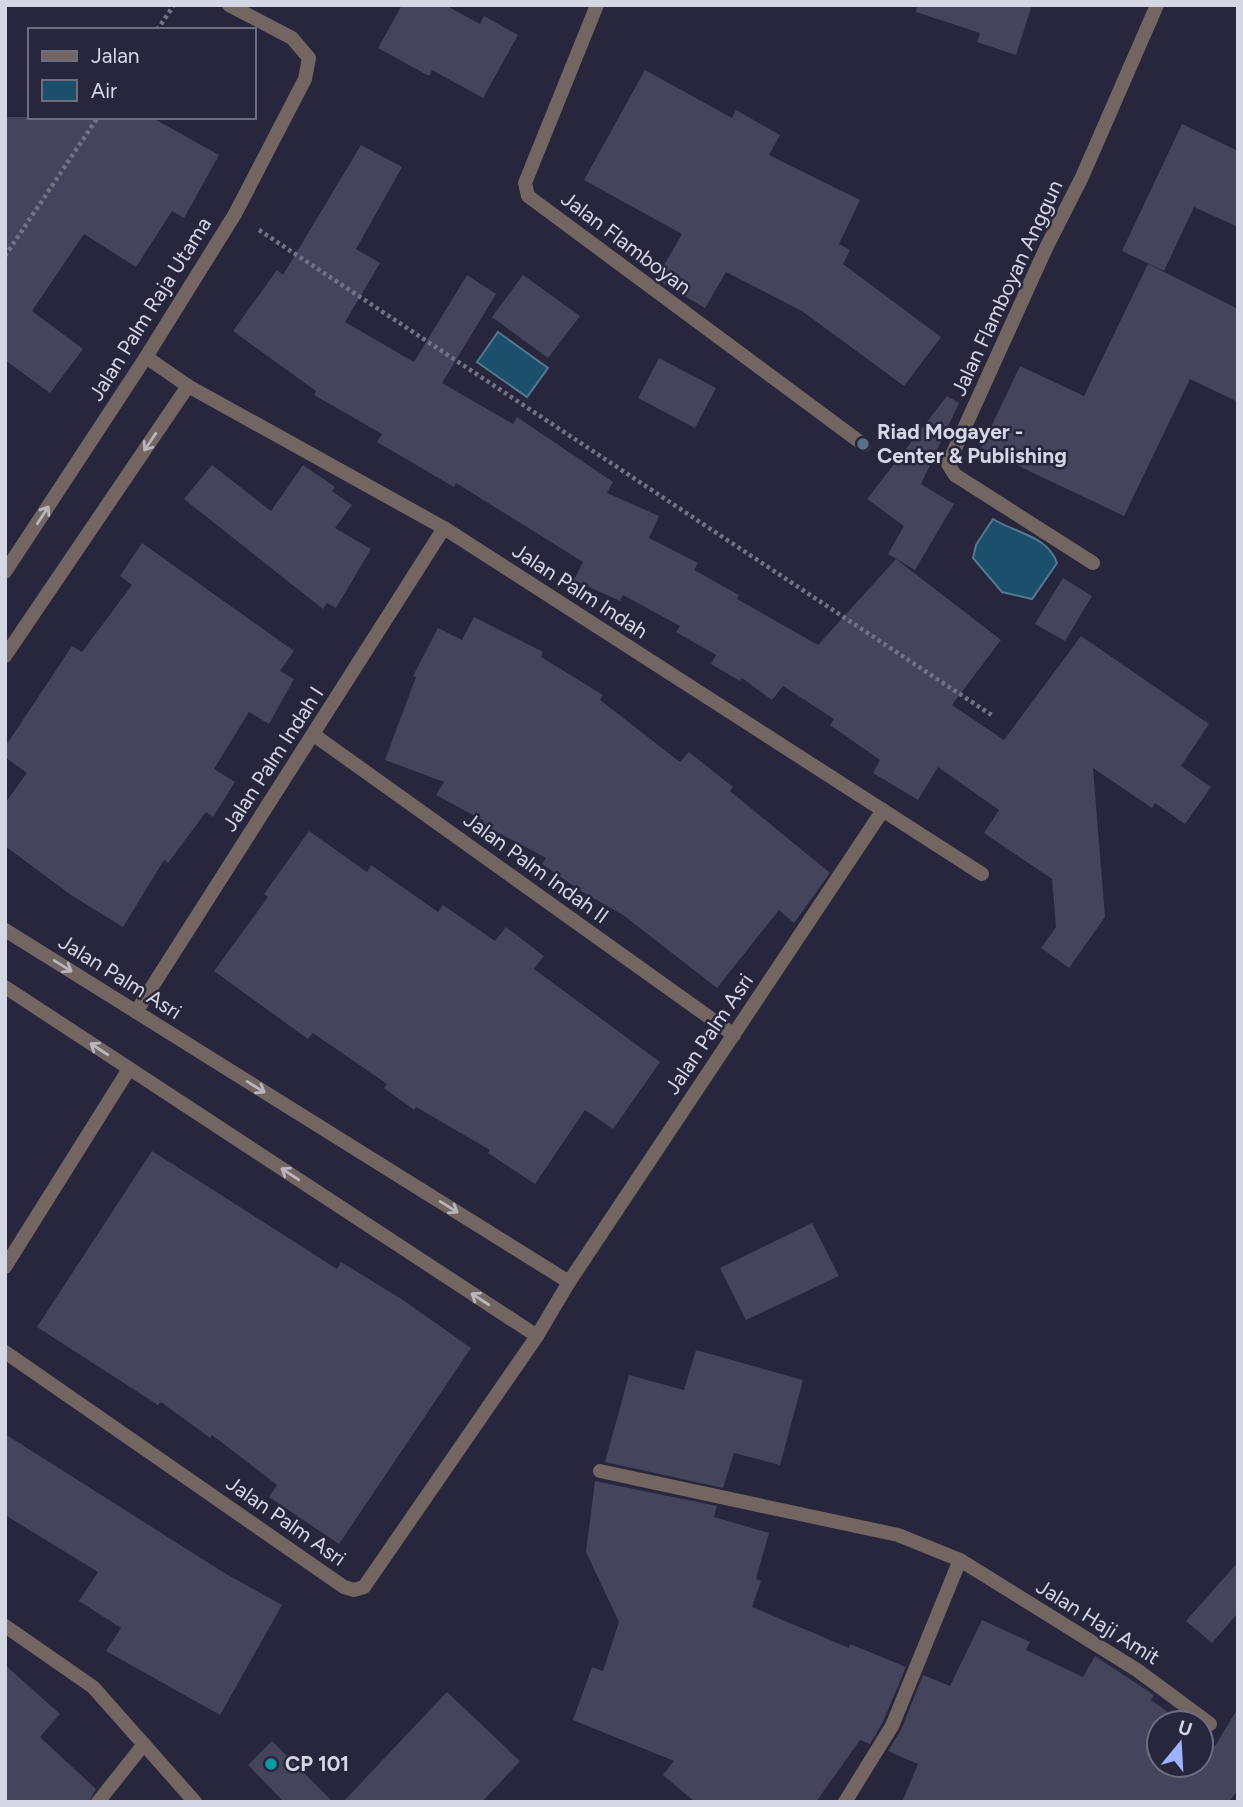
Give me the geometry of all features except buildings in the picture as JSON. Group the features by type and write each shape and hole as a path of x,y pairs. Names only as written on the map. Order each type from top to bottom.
{"street":[{"name":"Jalan Palm Raja Utama","path":"5,572 146,357 235,214 305,79 309,58 292,38 229,5"},
{"name":"Jalan Flamboyan","path":"597,5 525,183 528,196 864,445"},
{"name":"Jalan Flamboyan Anggun","path":"1093,563 955,475 948,464 1047,246 1082,177 1157,5"},
{"name":"Jalan Palm Indah","path":"146,357 188,386 444,528 982,874"},
{"path":"5,656 188,386"},
{"name":"Jalan Palm Indah I","path":"136,1012 444,528"},
{"name":"Jalan Palm Indah II","path":"314,735 734,1035"},
{"name":"Jalan Palm Asri","path":"5,1352 344,1587 354,1590 364,1587 537,1336 569,1282 883,810"},
{"name":"Jalan Palm Asri","path":"5,930 569,1282"},
{"path":"5,988 537,1336"},
{"path":"5,1267 129,1069"},
{"name":"Jalan Haji Amit","path":"600,1471 898,1535 960,1560 1137,1670 1190,1709"},
{"path":"845,1802 892,1726 960,1560"},
{"path":"5,1626 93,1687 195,1802"},
{"path":"98,1802 144,1744"}],"path":[{"path":"158,28 173,5"},
{"path":"5,256 97,119"},
{"path":"235,214 993,716"}],"water":[{"path":"498,332 548,368 527,397 477,362"},
{"path":"993,519 1039,541 1053,554 1057,563 1032,599 1002,592 973,558 976,545"}],"place":[{"name":"Riad Mogayer - Center & Publishing","path":"863,444"},
{"name":"CP 101","path":"271,1764"}]}
